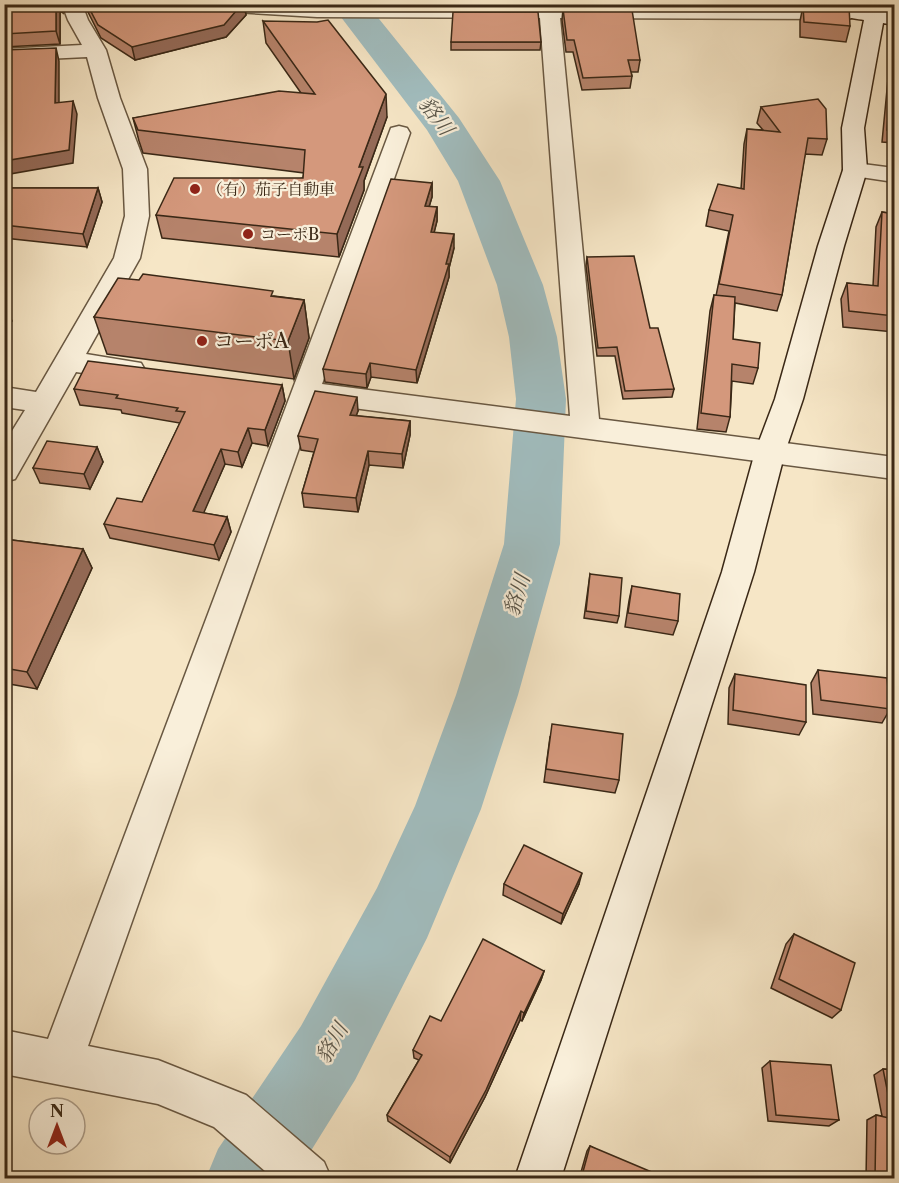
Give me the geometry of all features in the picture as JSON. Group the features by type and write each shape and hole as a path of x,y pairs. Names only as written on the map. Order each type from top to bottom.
{"street":[{"path":"4,471 127,258 137,216 135,169 109,98 96,50 78,20 72,4"},
{"path":"202,4 332,11 468,8 549,10 698,8 875,13"},
{"path":"831,4 875,13"},
{"path":"549,10 577,427"},
{"path":"538,1179 738,573 770,452 789,399 831,246 855,170 853,128 875,13"},
{"path":"4,55 96,50"},
{"path":"60,1064 291,390 399,133"},
{"path":"855,170 894,176"},
{"path":"67,361 162,374"},
{"path":"291,390 894,468"},
{"path":"4,397 43,403"},
{"path":"4,1052 158,1082 230,1111 308,1179"}],"building":[{"path":"4,4 56,4 56,31 4,34"},
{"path":"87,4 242,4 224,25 132,47 98,25"},
{"path":"803,6 849,6 850,26 804,22"},
{"path":"563,9 632,10 640,60 628,60 632,76 583,78 574,40 567,40"},
{"path":"453,12 538,12 541,42 451,42"},
{"path":"328,20 386,94 359,167 363,167 337,234 156,215 174,178 303,178 305,150 138,130 133,118 279,91 315,94 263,21 317,22"},
{"path":"56,48 55,103 73,101 69,150 4,161 4,50"},
{"path":"892,67 894,67 894,131 887,130"},
{"path":"818,99 826,109 827,139 808,138 782,295 719,284 733,215 709,210 718,184 744,189 747,129 780,132 761,107"},
{"path":"391,179 432,183 425,206 437,207 431,232 454,234 446,264 449,264 416,370 370,363 366,374 323,369"},
{"path":"4,188 98,188 83,234 4,225"},
{"path":"882,212 894,214 894,316 849,311 847,283 878,286"},
{"path":"634,256 650,328 658,328 674,389 625,391 617,347 598,348 587,257"},
{"path":"143,274 273,291 271,296 304,300 288,341 94,317 118,278 139,280"},
{"path":"714,295 735,297 733,339 760,343 758,368 732,364 730,417 701,413"},
{"path":"88,361 282,385 265,430 248,428 238,452 221,449 193,511 227,517 214,545 104,524 117,498 142,502 185,412 176,411 178,408 116,398 118,395 74,389"},
{"path":"315,391 357,397 350,415 410,421 402,454 368,451 356,498 302,493 318,439 298,436"},
{"path":"47,441 97,447 84,474 33,468"},
{"path":"4,539 83,549 27,672 4,668"},
{"path":"590,574 622,578 619,616 586,611"},
{"path":"632,586 680,594 678,621 628,613"},
{"path":"818,670 887,678 890,709 821,700"},
{"path":"735,674 806,685 806,722 733,710"},
{"path":"552,724 623,734 619,780 546,769"},
{"path":"524,845 582,873 563,914 504,884"},
{"path":"794,934 855,963 841,1010 779,979"},
{"path":"483,939 544,971 524,1013 521,1011 486,1090 450,1157 387,1115 422,1055 413,1050 430,1016 441,1021"},
{"path":"770,1061 831,1065 839,1120 776,1115"},
{"path":"883,1069 894,1070 894,1179 875,1179 876,1115 893,1119"},
{"path":"590,1146 654,1173 652,1179 581,1179"}],"waterway":[{"name":"貉川","path":"247,1178 328,1053 402,913 447,809 487,695 532,544 541,399 533,337 520,285 479,181 445,126 348,4"}],"place":[{"name":"（有）茄子自動車","path":"195,189"},
{"name":"コーポB","path":"248,234"},
{"name":"コーポA","path":"202,341"}]}
